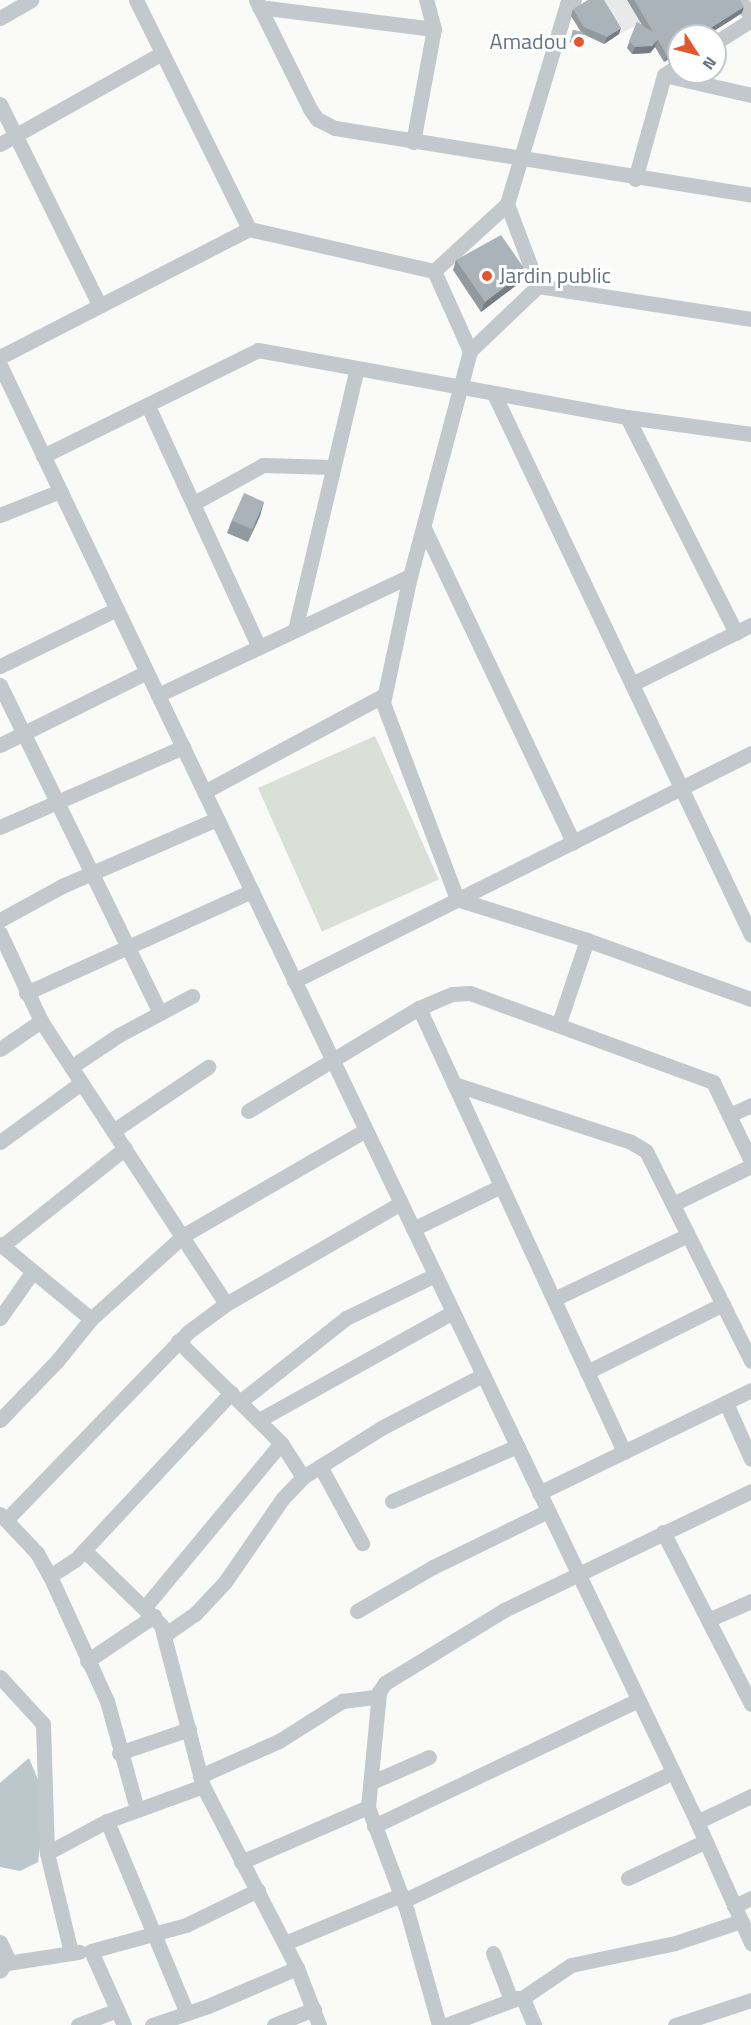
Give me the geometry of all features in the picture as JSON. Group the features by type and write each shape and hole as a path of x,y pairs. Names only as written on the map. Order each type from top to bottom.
{"street":[{"path":"0,18 31,0"},
{"path":"136,0 249,229"},
{"path":"413,142 434,29 426,0"},
{"path":"727,35 751,19 740,0"},
{"path":"434,271 507,204 523,160 568,1"},
{"path":"258,3 434,29"},
{"path":"258,3 317,119 335,128 635,179 751,195"},
{"path":"0,144 162,53"},
{"path":"635,179 664,75 667,73"},
{"path":"664,75 751,95"},
{"path":"0,104 99,304"},
{"path":"507,204 538,286"},
{"path":"0,357 99,304 249,229 434,271"},
{"path":"434,271 470,351"},
{"path":"538,286 751,319"},
{"path":"457,899 384,713 384,695 410,576 462,388 470,351 538,286"},
{"path":"43,456 258,350 627,417 751,434"},
{"path":"0,365 697,1822 751,1943"},
{"path":"295,630 357,368"},
{"path":"494,394 751,934"},
{"path":"148,406 259,647"},
{"path":"627,417 736,633"},
{"path":"194,503 262,465 333,467"},
{"path":"0,515 60,491"},
{"path":"424,528 573,842"},
{"path":"158,695 410,576"},
{"path":"0,666 117,609"},
{"path":"632,684 751,625"},
{"path":"0,745 26,735 147,672"},
{"path":"0,685 26,735 57,804 94,873 160,1012"},
{"path":"204,792 384,695"},
{"path":"0,827 183,747"},
{"path":"294,981 751,753"},
{"path":"0,920 43,895 217,819"},
{"path":"26,993 252,891"},
{"path":"457,899 586,940 751,999"},
{"path":"0,933 3,953 41,1021 184,1235 226,1304"},
{"path":"560,1023 586,940"},
{"path":"248,1111 333,1062 419,1008 452,994 470,993 560,1023 713,1082 751,1161"},
{"path":"71,1067 160,1012 192,996"},
{"path":"419,1008 624,1452"},
{"path":"0,1049 41,1021"},
{"path":"113,1131 208,1067"},
{"path":"0,1142 81,1083"},
{"path":"454,1084 631,1142 646,1151 751,1361"},
{"path":"729,1115 751,1105"},
{"path":"0,1420 57,1361 91,1318 184,1235 366,1131"},
{"path":"91,1318 1,1244 125,1148"},
{"path":"673,1204 751,1166"},
{"path":"413,1229 501,1186"},
{"path":"137,1809 119,1754 107,1701 50,1576 37,1553 3,1517 178,1341 226,1304 400,1203"},
{"path":"554,1299 688,1235"},
{"path":"0,1318 33,1271"},
{"path":"50,1576 85,1551 236,1397 346,1318 435,1275"},
{"path":"587,1372 723,1304"},
{"path":"259,1420 453,1312"},
{"path":"178,1341 281,1443 303,1477"},
{"path":"166,1635 195,1614 225,1582 283,1498 303,1477 383,1427 483,1375"},
{"path":"539,1493 751,1390"},
{"path":"726,1403 751,1459"},
{"path":"87,1661 150,1611 281,1443"},
{"path":"392,1501 517,1446"},
{"path":"320,1466 362,1543"},
{"path":"741,1921 675,1943 571,1965 516,1999 448,2024 368,1807 372,1782 377,1697 385,1683 454,1638 578,1573 751,1491"},
{"path":"357,1611 433,1567 548,1511"},
{"path":"663,1532 749,1698"},
{"path":"85,1551 150,1611 166,1635 202,1781 241,1862 258,1890 297,1968 319,2025"},
{"path":"708,1620 751,1601"},
{"path":"0,1677 43,1724 47,1853 70,1952"},
{"path":"47,1853 107,1821 202,1781 279,1741 342,1701 377,1697"},
{"path":"374,1826 638,1700"},
{"path":"119,1754 189,1729"},
{"path":"372,1782 429,1757"},
{"path":"285,1943 402,1898 673,1772"},
{"path":"697,1822 751,1796"},
{"path":"241,1862 368,1807"},
{"path":"107,1821 187,2013"},
{"path":"628,1878 706,1842"},
{"path":"0,1942 3,1967 70,1952 91,1951 186,1925 258,1890"},
{"path":"734,1906 751,1898"},
{"path":"91,1951 124,2025"},
{"path":"493,1953 516,1999 534,2025"},
{"path":"152,2025 297,1968"},
{"path":"675,2025 751,2000"},
{"path":"274,2025 314,2009"},
{"path":"78,2025 117,2010"}],"shaded area":[{"path":"597,0 627,0 641,23 619,34"},
{"path":"375,736 439,879 322,931 258,788"},
{"path":"29,1758 39,1782 43,1826 38,1862 20,1871 0,1867 0,1783"}],"building":[{"path":"588,0 604,0 621,28 607,37 584,27 573,9"},
{"path":"634,0 740,0 744,7 717,24 667,24 667,56 658,40 652,46 635,47 629,41 637,22 653,32"},
{"path":"573,30 583,32 584,40 578,44 571,39"},
{"name":"Jardin public","path":"501,235 526,271 485,302 456,260"},
{"path":"244,493 264,502 252,529 232,520"}],"place":[{"name":"Amadou","path":"579,42"},
{"name":"Jardin public","path":"487,276"}]}
